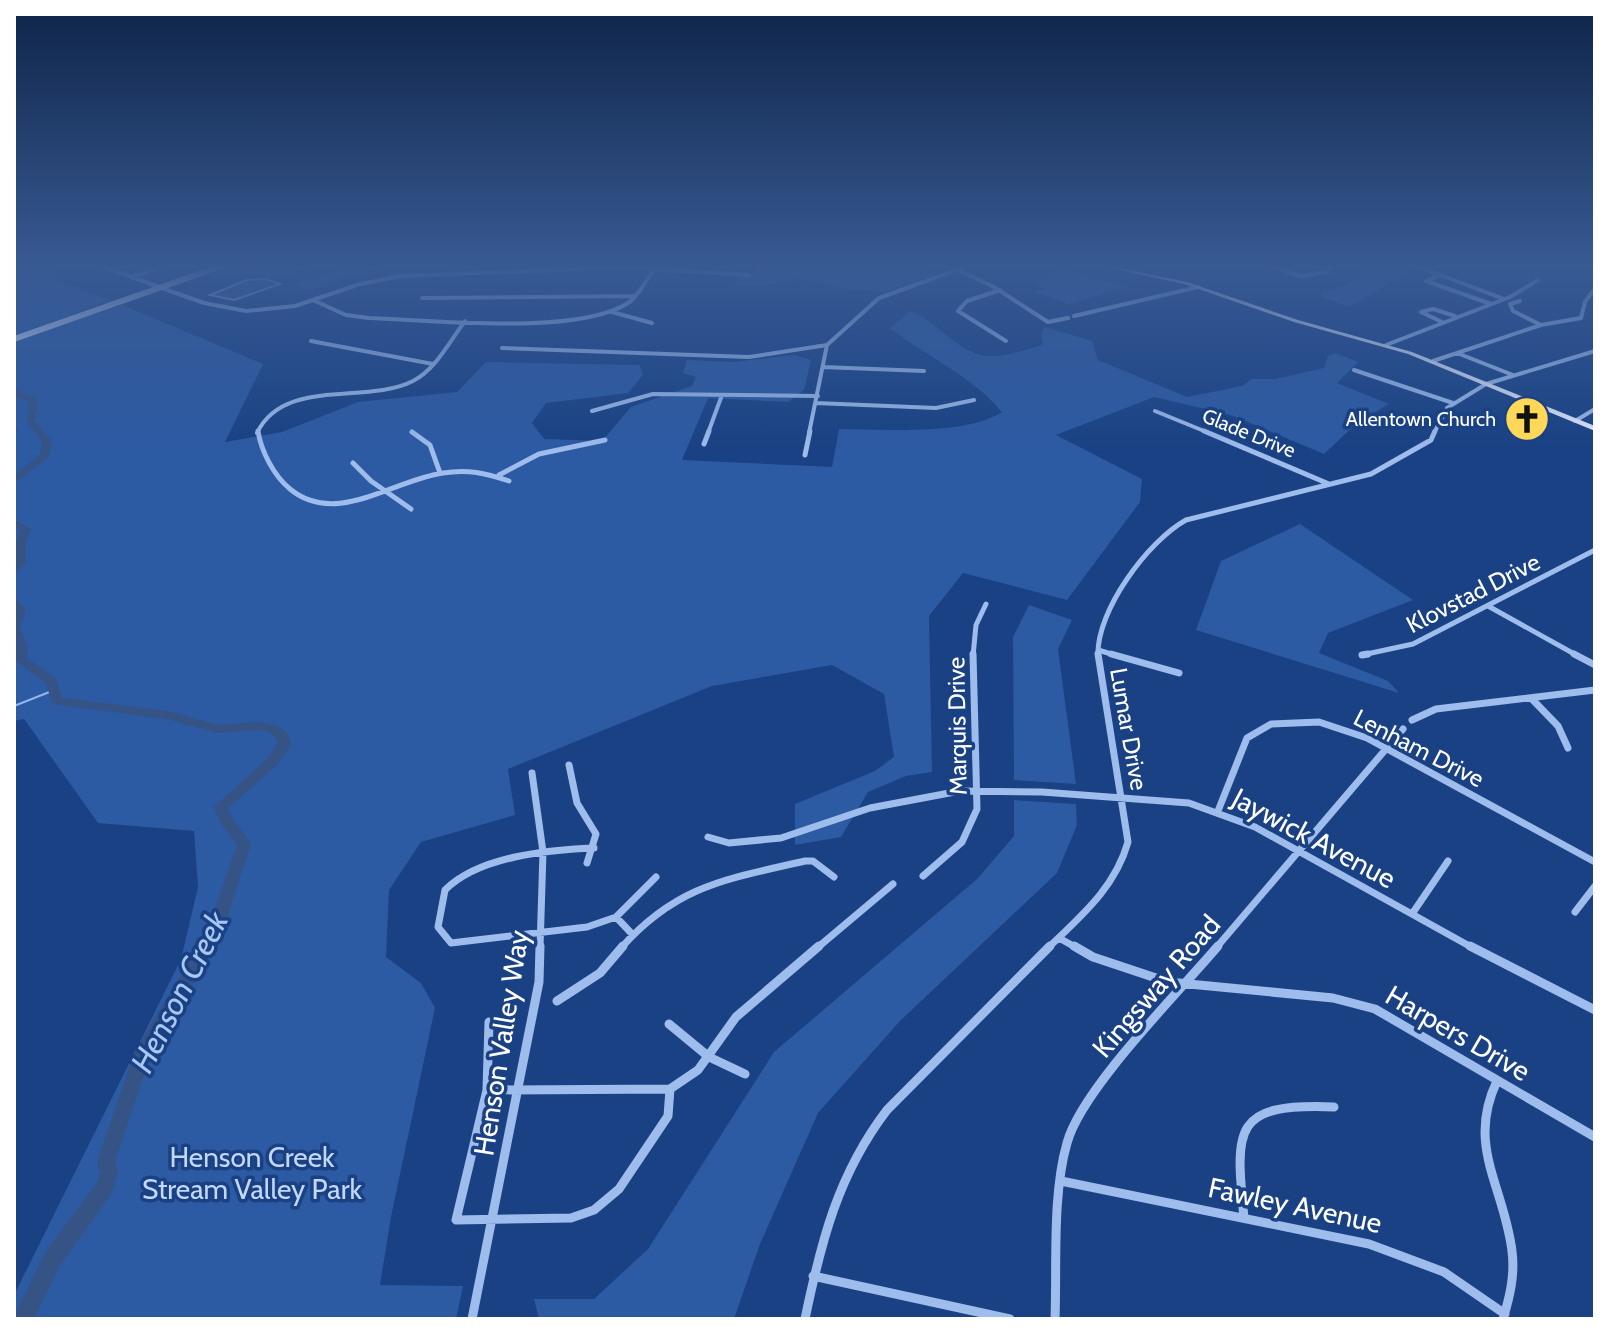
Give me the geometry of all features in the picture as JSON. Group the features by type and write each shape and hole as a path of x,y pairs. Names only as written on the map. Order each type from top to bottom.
{"main road":[{"path":"14,339 51,326"},
{"path":"1315,326 1433,361 1595,429"}],"street":[{"path":"461,326 423,375 395,389 324,396 292,404 269,416 258,428 259,440 290,496 306,502 334,504 367,499 440,473 470,470 499,475 509,481"},
{"path":"502,348 749,357 827,345 848,326"},
{"path":"979,326 1006,341"},
{"path":"1386,345 1432,326"},
{"path":"1433,361 1537,326"},
{"path":"311,341 433,364"},
{"path":"805,455 827,345"},
{"name":"Lumar Drive","path":"805,1319 835,1193 864,1138 887,1110 1103,893 1121,867 1128,842 1098,650 1099,633 1112,606 1168,528 1186,520 1371,474 1431,440 1438,433 1442,415 1486,384 1595,351"},
{"path":"1457,353 1513,375"},
{"path":"823,367 924,371"},
{"path":"1354,370 1454,404"},
{"path":"592,411 653,394 818,396"},
{"path":"704,444 722,395"},
{"path":"816,403 936,408 974,400"},
{"path":"1575,421 1595,409"},
{"name":"Glade Drive","path":"1155,411 1331,485"},
{"path":"412,432 430,445 440,473"},
{"path":"499,475 539,454 605,440"},
{"path":"353,463 411,509"},
{"name":"Klovstad Drive","path":"1362,655 1407,646 1595,550"},
{"name":"Marquis Drive","path":"923,876 949,857 967,834 975,815 979,790 973,653 976,625 986,604"},
{"path":"1488,606 1595,665"},
{"path":"1098,650 1179,673"},
{"path":"1412,720 1436,709 1595,690"},
{"path":"1531,698 1558,726 1568,748"},
{"name":"Lenham Drive","path":"1218,811 1242,744 1253,733 1271,724 1303,721 1329,724 1386,749 1595,862"},
{"name":"Kingsway Road","path":"1055,1319 1061,1181 1066,1145 1078,1114 1403,729"},
{"path":"569,765 577,803 596,834 587,863"},
{"name":"Henson Valley Way","path":"472,1319 534,1021 543,934 543,852 532,773"},
{"name":"Jaywick Avenue","path":"708,837 729,843 781,838 895,802 979,790 1182,802 1218,811 1299,851 1514,971 1595,1010"},
{"path":"594,848 543,852 512,859 452,882 444,891 438,927 451,943 587,927 616,917 656,877"},
{"path":"557,1001 600,973 633,935 675,899 712,883 805,861 813,861 834,877"},
{"path":"1412,914 1448,861"},
{"path":"487,1090 670,1089 692,1077 736,1017 893,884"},
{"path":"1575,912 1595,886"},
{"path":"616,917 633,935"},
{"name":"Harpers Drive","path":"1059,938 1093,957 1186,986 1315,996 1365,1005 1407,1024 1497,1081 1595,1137"},
{"path":"489,1022 487,1090 456,1220 571,1218 604,1203 619,1189 668,1116 670,1089"},
{"path":"669,1024 709,1057 745,1074"},
{"path":"1497,1081 1485,1106 1482,1130 1512,1251 1512,1288 1504,1316"},
{"path":"1244,1218 1237,1151 1249,1120 1274,1105 1334,1107"},
{"name":"Fawley Avenue","path":"1061,1181 1346,1238 1404,1255 1461,1281 1504,1316"},
{"path":"813,1276 1010,1319"}],"green space":[{"path":"14,326 40,326 14,336"},
{"name":"Henson Creek Stream Valley Park","path":"57,326 173,326 263,364 225,442 282,432 358,402 457,392 486,362 639,365 643,375 628,393 546,403 532,423 544,439 602,441 631,407 692,386 696,377 683,373 687,360 733,362 794,355 811,360 804,390 788,402 708,398 682,460 832,467 839,429 946,428 986,420 1002,412 963,377 890,328 892,326 935,326 966,349 986,356 1043,345 1041,333 1045,327 1092,341 1098,360 1187,397 1242,386 1252,379 1275,379 1324,368 1328,356 1335,353 1358,362 1337,383 1389,404 1358,422 1324,454 1231,415 1154,397 1056,435 1142,479 1140,502 1067,600 963,573 929,616 932,772 906,776 868,792 841,837 795,845 795,804 875,771 894,757 884,694 832,665 712,686 508,769 515,815 421,842 389,890 386,957 421,983 435,1008 391,1217 380,1285 463,1286 456,1319 14,1319 14,1295 181,959 198,887 194,831 98,823 24,719 14,721 14,433 17,431 14,428 14,340"},
{"path":"1300,524 1413,600 1328,633 1319,653 1388,681 1399,693 1196,630 1221,561"},
{"path":"1029,605 1072,620 1058,649 1076,784 1014,780 1013,637"},
{"path":"1014,800 1076,804 1077,825 1057,873 900,1021 818,1113 760,1244 734,1319 539,1319 534,1299 594,1299 648,1249 774,1052 977,879 1014,836"}],"waterway":[{"name":"Henson Creek","path":"14,392 35,401 31,422 47,441 45,456 14,480"},
{"name":"Henson Creek","path":"14,523 26,529 20,545 21,563 14,569"},
{"name":"Henson Creek","path":"14,603 20,610 14,627 22,649 20,659 52,681 56,701 167,715 218,729 260,726 273,729 283,737 284,745 272,762 221,807 225,818 244,844 212,939 144,1048 106,1162 109,1172 105,1187 53,1258 23,1319"},
{"path":"14,706 52,691"}],"place":[{"name":"Allentown Church","path":"1527,419"}]}
